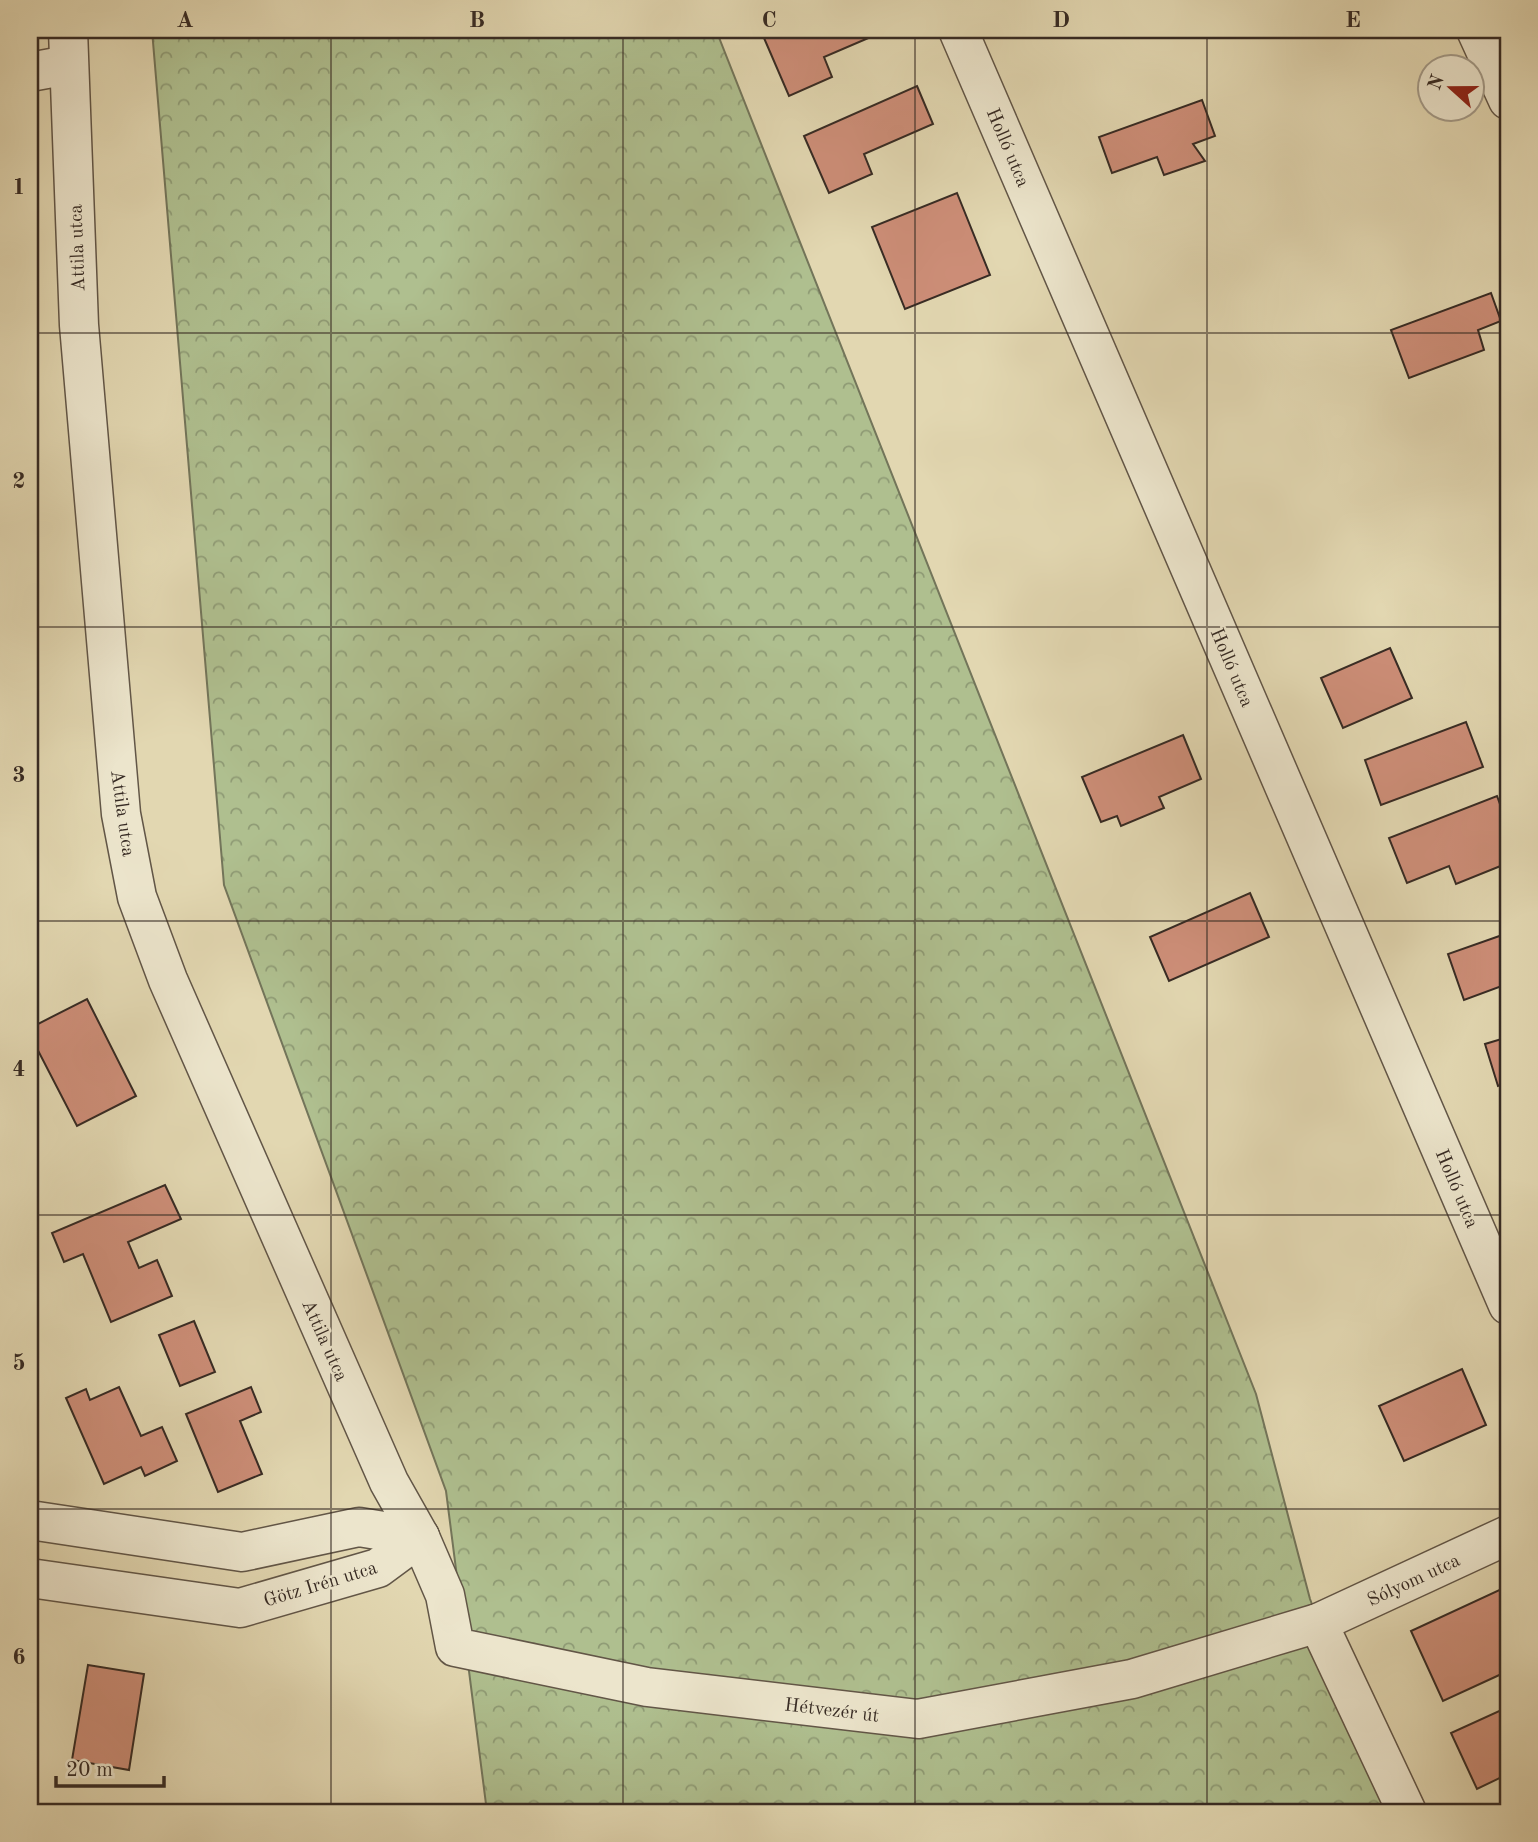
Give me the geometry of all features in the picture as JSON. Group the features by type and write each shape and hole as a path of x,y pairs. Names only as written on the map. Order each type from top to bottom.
{"street":[{"name":"Holló utca","path":"958,30 1508,1305"},
{"path":"1476,30 1508,100"},
{"path":"30,72 68,48"},
{"name":"Attila utca","path":"68,48 80,339 121,814 137,897 168,981 389,1482 420,1537"},
{"name":"Götz Irén utca","path":"30,1520 242,1552 359,1527 420,1537"},
{"name":"Sólyom utca","path":"1318,1623 1508,1535"},
{"name":"Götz Irén utca","path":"30,1578 240,1608 378,1568 420,1537"},
{"name":"Hétvezér út","path":"420,1537 445,1595 455,1647 647,1686 918,1719 1132,1679 1318,1623"},
{"path":"1318,1623 1406,1812"}],"green space":[{"path":"152,30 716,30 1256,1394 1310,1599 1392,1812 487,1812 446,1491 224,885"}],"building":[{"path":"784,30 887,30 824,57 832,77 789,96 764,38"},
{"path":"917,86 933,124 864,154 872,174 829,193 804,136"},
{"path":"1202,100 1215,136 1193,144 1205,161 1164,175 1157,157 1112,173 1099,137"},
{"path":"957,193 990,275 905,309 872,227"},
{"path":"1491,293 1501,321 1478,330 1484,350 1409,378 1391,330"},
{"path":"1390,648 1412,698 1343,728 1321,678"},
{"path":"1466,722 1483,767 1381,805 1365,760"},
{"path":"1183,735 1201,779 1159,797 1164,808 1121,826 1117,816 1101,822 1082,777"},
{"path":"1497,796 1508,826 1508,863 1456,884 1449,866 1407,883 1389,838"},
{"path":"1250,893 1269,937 1169,981 1150,937"},
{"path":"1508,933 1508,987 1507,984 1464,1000 1448,954"},
{"path":"87,999 136,1096 77,1126 30,1035 30,1028"},
{"path":"1508,1037 1508,1082 1498,1086 1485,1044"},
{"path":"165,1185 181,1219 128,1242 139,1268 157,1260 172,1296 111,1322 83,1254 64,1262 52,1233"},
{"path":"194,1321 215,1372 180,1386 159,1335"},
{"path":"1462,1369 1486,1425 1404,1461 1379,1406"},
{"path":"119,1387 141,1436 162,1427 177,1461 145,1476 141,1467 104,1484 66,1398 86,1389 90,1400"},
{"path":"251,1387 261,1412 240,1421 262,1474 218,1492 186,1414"},
{"path":"1508,1586 1508,1628 1504,1630 1508,1639 1508,1671 1443,1701 1411,1631"},
{"path":"88,1665 144,1674 129,1770 72,1760"},
{"path":"1508,1707 1508,1774 1477,1789 1451,1733"}]}
